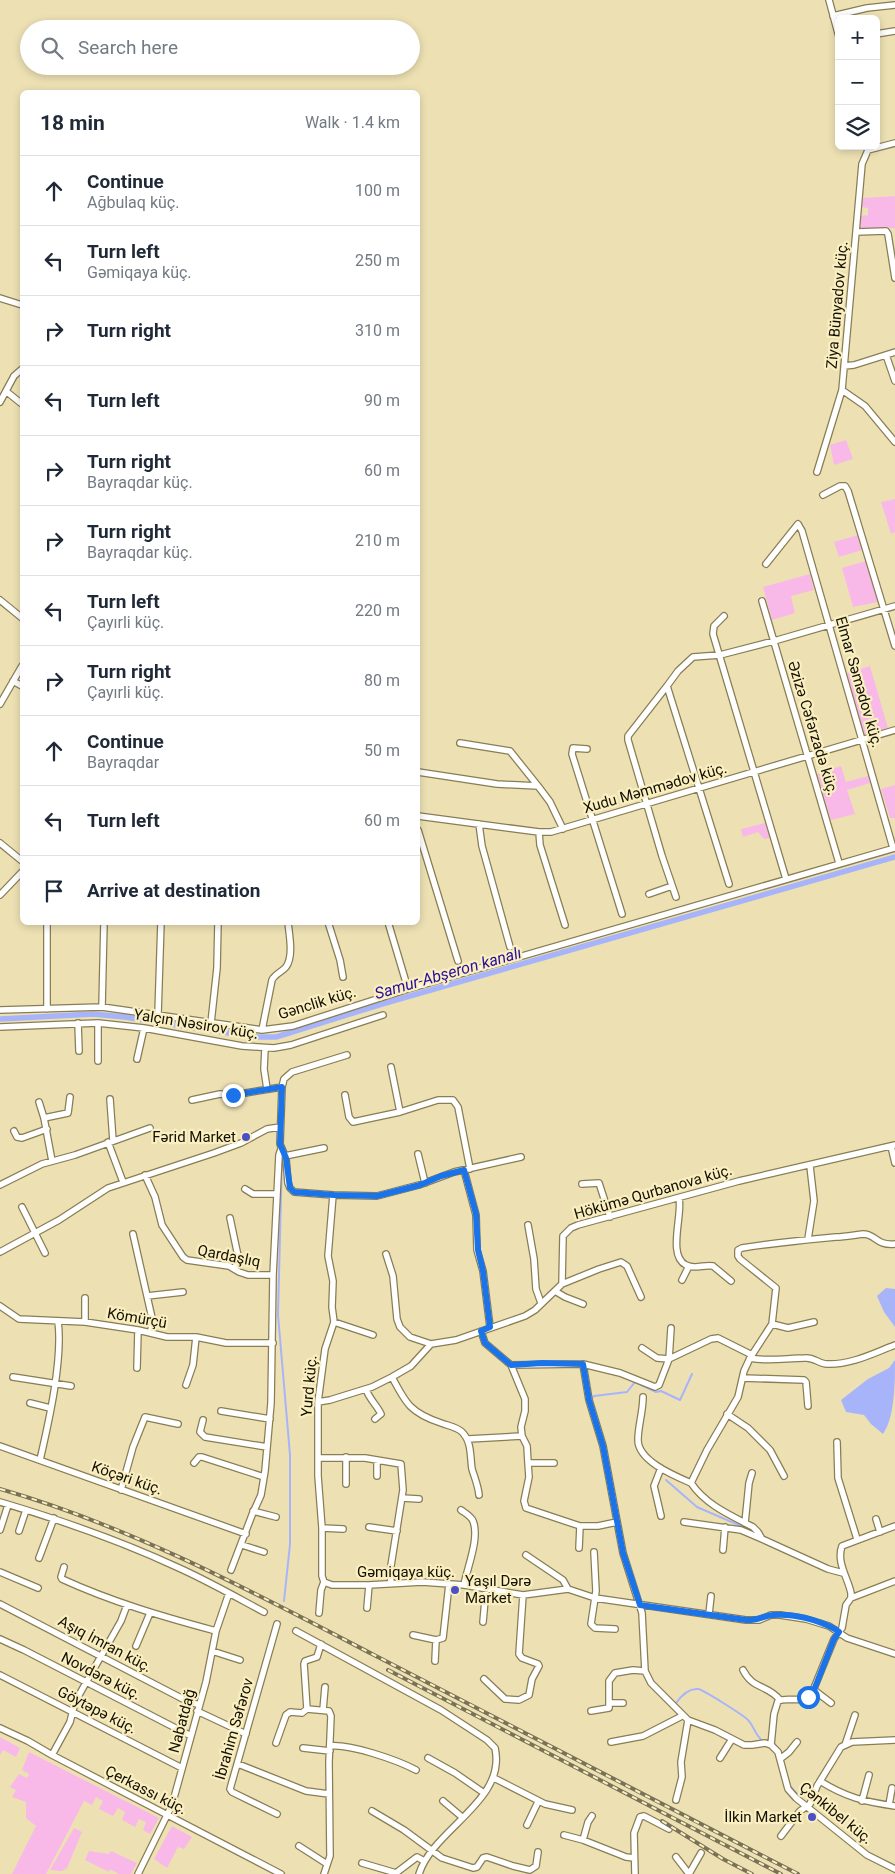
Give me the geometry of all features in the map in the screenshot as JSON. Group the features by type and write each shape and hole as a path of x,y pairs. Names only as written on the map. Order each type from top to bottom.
{"street":[{"path":"829,0 835,23"},
{"path":"833,16 895,5"},
{"path":"880,34 895,32"},
{"path":"880,146 895,143"},
{"name":"Ziya Bünyadov küç.","path":"866,150 862,164 842,390 865,406 895,442"},
{"path":"856,232 886,231 895,278"},
{"path":"0,298 20,304"},
{"path":"844,366 854,365 895,352"},
{"path":"886,355 895,381"},
{"path":"0,402 14,376 20,371"},
{"path":"817,472 842,390"},
{"path":"7,392 20,402"},
{"path":"823,494 840,486 845,486 848,492 895,646"},
{"name":"Elmar Səmədov küç.","path":"766,564 798,524 802,531 894,848"},
{"path":"0,600 20,616"},
{"name":"Əzizə Cəfərzadə küç.","path":"762,601 839,863"},
{"path":"676,897 646,803 628,736 678,671 693,657 720,655 895,606"},
{"path":"724,616 713,629 786,879"},
{"path":"0,704 20,670"},
{"path":"14,681 20,685"},
{"path":"667,686 729,884"},
{"name":"Xudu Məmmədov küç.","path":"420,816 547,833 895,730"},
{"path":"460,743 510,751 550,802 563,829"},
{"path":"586,749 573,748 572,754 622,914"},
{"path":"420,772 497,784 538,786"},
{"path":"479,824 482,846 510,947"},
{"path":"539,832 540,845 565,925"},
{"path":"420,837 458,961"},
{"path":"0,843 20,859"},
{"name":"Gənclik küç.","path":"0,1010 102,1007 262,1030 293,1026 408,989 894,848"},
{"path":"0,895 20,874"},
{"path":"649,894 672,886"},
{"path":"47,925 47,1009"},
{"path":"102,1007 104,925"},
{"path":"158,1014 161,925"},
{"path":"211,1023 217,968 218,925"},
{"path":"262,1030 273,977 285,969 290,960 288,925"},
{"path":"329,925 340,960 343,977"},
{"path":"389,925 408,989"},
{"name":"Yalçın Nəsirov küç.","path":"0,1027 98,1023 144,1028 242,1046 265,1048 291,1044 383,1015"},
{"path":"78,1023 79,1051"},
{"path":"98,1023 98,1061"},
{"path":"138,1059 144,1028"},
{"path":"265,1048 264,1069 267,1089"},
{"path":"231,1570 261,1495 264,1477 270,1419 273,1275 279,1155 281,1149 282,1087 284,1079 292,1072 347,1055"},
{"path":"391,1067 400,1112"},
{"path":"192,1100 220,1094 233,1095 282,1087"},
{"path":"344,1095 349,1118 353,1122 400,1112 445,1099 456,1102 476,1214 478,1250 483,1271 490,1327"},
{"path":"44,1118 68,1113 70,1097"},
{"path":"110,1099 111,1142 122,1182"},
{"path":"39,1102 52,1161"},
{"path":"0,1252 76,1209 101,1191 122,1182 170,1169 241,1143 267,1129 280,1127"},
{"path":"0,1185 52,1161 75,1155 150,1128"},
{"path":"14,1131 18,1138 22,1138 46,1129"},
{"path":"893,1146 895,1163"},
{"name":"Hökümə Qurbanova küç.","path":"562,1284 563,1236 571,1228 578,1225 739,1181 893,1146"},
{"path":"285,1156 324,1148"},
{"path":"281,1149 285,1156 288,1183 294,1192 334,1195 377,1196 425,1183 441,1176 522,1157"},
{"path":"418,1154 425,1183"},
{"path":"808,1239 814,1201 810,1166"},
{"name":"Qardaşlıq","path":"145,1175 155,1197 162,1225 182,1257 192,1262 223,1264 248,1275 273,1275"},
{"path":"582,1184 599,1183 610,1217"},
{"path":"245,1189 253,1194 277,1194"},
{"name":"Yurd küç.","path":"319,1613 321,1590 324,1582 322,1576 322,1528 318,1458 318,1402 325,1349 334,1322 332,1306 333,1286 328,1256 334,1195"},
{"path":"679,1198 680,1206 676,1234 678,1250 683,1263 689,1266 713,1266 731,1281"},
{"path":"22,1207 45,1253"},
{"path":"230,1218 238,1256 235,1269"},
{"path":"528,1225 534,1259 536,1289 541,1303"},
{"path":"133,1234 152,1318 151,1332"},
{"path":"691,1483 738,1397 751,1356 772,1324 776,1288 740,1259 737,1252 742,1248 808,1239 868,1234 879,1243 895,1244"},
{"path":"386,1254 393,1276 397,1318 400,1327 410,1337 430,1344 456,1340 525,1316 535,1310 562,1284 621,1262 627,1266 641,1297"},
{"path":"682,1280 689,1266"},
{"path":"555,1291 583,1304"},
{"path":"147,1296 183,1292"},
{"path":"84,1322 85,1298"},
{"name":"Kömürçü","path":"0,1306 19,1319 84,1322 151,1332 167,1337 196,1337 226,1343 273,1343"},
{"path":"40,1460 54,1384 60,1335 58,1321"},
{"path":"334,1322 373,1335"},
{"path":"772,1324 788,1328 814,1322"},
{"path":"511,1365 542,1363 583,1364 620,1373 655,1388 659,1385 669,1359 671,1328"},
{"path":"137,1368 138,1330"},
{"path":"481,1331 485,1343 511,1365 526,1403 522,1422 522,1436 526,1446 529,1477 524,1504 526,1508 580,1526 598,1526 616,1522"},
{"path":"186,1385 193,1365 196,1337"},
{"path":"642,1348 657,1358 669,1359 715,1337 751,1356 781,1360 807,1357 827,1364 841,1363 860,1358 895,1345"},
{"path":"318,1402 366,1389 392,1377 411,1366 430,1344"},
{"path":"583,1364 589,1400 603,1446 616,1522 628,1570 640,1605 643,1620 644,1671 651,1683 685,1718 748,1746 760,1743 771,1745 774,1714 780,1700"},
{"path":"13,1377 71,1386"},
{"path":"392,1377 407,1405 426,1416 456,1428 468,1439 473,1472 478,1482 479,1495"},
{"path":"743,1378 804,1380 806,1382 808,1406"},
{"path":"366,1389 371,1401 381,1411 381,1414 375,1420"},
{"path":"643,1397 638,1442 639,1447 647,1458 661,1468 691,1483 701,1496 711,1504 745,1523 758,1532 762,1539"},
{"path":"30,1403 50,1408"},
{"path":"221,1411 270,1419"},
{"path":"728,1414 748,1428 770,1450 784,1476"},
{"path":"121,1490 133,1447 145,1417 178,1424"},
{"path":"203,1420 200,1432 205,1437 267,1447"},
{"path":"468,1439 522,1436"},
{"path":"837,1442 838,1478 857,1539"},
{"name":"Köçəri küç.","path":"0,1446 246,1534"},
{"path":"194,1463 199,1457 202,1457 264,1477"},
{"path":"318,1458 365,1458 401,1464 402,1498 390,1572 391,1583"},
{"path":"346,1458 346,1484"},
{"path":"377,1461 377,1476"},
{"path":"528,1463 554,1462"},
{"path":"661,1468 654,1486 661,1516"},
{"path":"745,1523 749,1483 752,1473"},
{"path":"402,1498 419,1500"},
{"path":"0,1502 54,1518 151,1555 264,1612"},
{"path":"0,1530 8,1505"},
{"path":"19,1531 26,1510"},
{"path":"461,1510 470,1517 474,1525 474,1546 464,1585"},
{"path":"254,1511 276,1517"},
{"path":"40,1558 54,1518"},
{"path":"876,1519 880,1532"},
{"path":"684,1522 741,1530 828,1569 843,1573"},
{"path":"579,1548 580,1526"},
{"path":"851,1598 850,1589 843,1573 841,1549 845,1544 895,1526"},
{"path":"368,1527 398,1531"},
{"path":"322,1528 343,1529"},
{"path":"723,1550 725,1528"},
{"path":"242,1545 264,1552"},
{"path":"594,1552 596,1591 591,1624 592,1627 615,1630"},
{"path":"526,1555 563,1580 568,1589"},
{"path":"64,1567 62,1579 150,1613 216,1631"},
{"path":"0,1572 38,1588"},
{"path":"744,1670 751,1682 772,1692 780,1700 804,1699 814,1690 834,1639 843,1625 846,1605 851,1598 895,1581"},
{"name":"Gəmiqaya küç.","path":"324,1582 369,1585 422,1582 464,1585 523,1595 568,1589 595,1598 752,1620 771,1615 792,1616 829,1626 847,1638 895,1654"},
{"path":"413,1635 436,1640 443,1638 449,1584"},
{"path":"367,1608 369,1585"},
{"path":"483,1622 486,1589"},
{"name":"Nabatdağ","path":"138,1874 168,1816 209,1670 216,1631 229,1593"},
{"path":"484,1679 505,1699 519,1700 529,1695 532,1679 539,1666 522,1658 519,1654 523,1595"},
{"path":"710,1614 711,1596"},
{"name":"Aşıq İmran küç.","path":"0,1604 183,1699 246,1734"},
{"path":"52,1755 70,1722 75,1702 128,1605"},
{"path":"136,1646 150,1613"},
{"name":"İbrahim Səfərov","path":"277,1624 238,1764 230,1786 232,1792 277,1814"},
{"path":"296,1632 441,1710 492,1744 496,1752 494,1778 424,1861 421,1873"},
{"name":"Novdərə küç.","path":"0,1639 190,1736"},
{"path":"435,1661 436,1640"},
{"path":"307,1709 304,1664 305,1661 317,1657 320,1644"},
{"path":"212,1651 240,1660"},
{"path":"591,1711 607,1709 610,1703 609,1681 612,1675 621,1672 644,1671"},
{"name":"Göytəpə küç.","path":"0,1675 182,1768"},
{"path":"323,1710 325,1687"},
{"path":"814,1690 831,1703"},
{"path":"610,1703 623,1703"},
{"path":"276,1743 286,1715 290,1712 302,1713 307,1709 323,1710 331,1713 329,1794 331,1852 324,1874"},
{"path":"845,1745 855,1715"},
{"path":"611,1742 643,1736 685,1718"},
{"path":"676,1800 682,1777 681,1762 685,1718"},
{"name":"Çerkassı küç.","path":"0,1728 281,1874"},
{"path":"720,1758 732,1739"},
{"path":"781,1836 805,1806 810,1804 820,1781 841,1747 852,1742 895,1740"},
{"path":"780,1759 797,1742"},
{"name":"Çənkibel küç.","path":"771,1745 778,1752 788,1789 805,1806 867,1855 895,1869"},
{"path":"303,1748 343,1746 405,1764 416,1770"},
{"path":"428,1758 484,1792"},
{"path":"238,1764 306,1791 329,1794"},
{"path":"862,1801 869,1775"},
{"path":"494,1778 538,1802 572,1810"},
{"path":"820,1781 835,1790 862,1801 892,1806 892,1788"},
{"path":"444,1801 462,1817"},
{"path":"527,1824 538,1802"},
{"path":"372,1811 404,1830 442,1858 473,1868 477,1867 483,1858 486,1857 530,1870 536,1866 538,1852"},
{"path":"583,1840 588,1822 592,1816"},
{"path":"635,1874 634,1833 640,1816 644,1816 669,1829"},
{"path":"564,1835 583,1840 626,1857 634,1858"},
{"path":"299,1846 327,1864"},
{"path":"676,1857 689,1874 701,1853"},
{"path":"362,1863 396,1873 417,1857 424,1861"}],"shaded area":[{"path":"895,196 895,228 859,228 860,216 868,215 868,208 861,207 862,198"},
{"path":"846,440 853,459 834,465 830,445"},
{"path":"895,499 895,532 891,534 881,502"},
{"path":"858,535 862,550 839,557 834,542"},
{"path":"866,561 877,592 878,602 853,607 842,568"},
{"path":"810,574 814,590 791,596 795,613 772,620 763,587"},
{"path":"870,666 888,728 864,735 847,673"},
{"path":"841,766 846,782 868,776 870,783 847,790 855,814 831,820 817,774"},
{"path":"895,785 895,818 890,818 881,789"},
{"path":"765,823 770,838 764,839 758,832 743,837 741,829"},
{"path":"0,1737 20,1748 16,1757 3,1750 0,1755"},
{"path":"29,1752 159,1818 150,1834 143,1830 146,1822 139,1819 135,1827 122,1820 125,1812 118,1808 113,1816 99,1809 103,1801 96,1797 92,1805 84,1801 46,1874 12,1874 36,1826 26,1818 26,1802 12,1797 16,1790 10,1787 19,1774 27,1778 29,1774 22,1770"},
{"path":"172,1826 192,1837 184,1849 178,1847 167,1868 154,1859"},
{"path":"74,1828 82,1832 67,1868 62,1871 50,1870"},
{"path":"89,1851 109,1854 111,1851 137,1863 131,1874 119,1874 110,1869 109,1872 85,1860"}],"water":[{"path":"886,1288 895,1289 895,1327 884,1312 877,1296"},
{"path":"895,1360 892,1409 883,1434 864,1415 846,1412 841,1400 868,1379 889,1368"}],"waterway":[{"name":"Samur-Abşeron kanalı","path":"0,1019 93,1014 125,1017 254,1037 276,1037 382,1004 895,857"},
{"path":"282,1158 278,1315 290,1455 290,1544 284,1601"},
{"path":"591,1399 594,1396 627,1392 635,1382 680,1400 692,1374"},
{"path":"666,1480 697,1507 750,1530"},
{"path":"676,1703 688,1691 694,1689 702,1690 747,1719 763,1741"},
{"path":"774,1743 780,1751"},
{"path":"789,1785 797,1794"}],"railway":[{"path":"0,1489 49,1504 97,1522 237,1585 798,1874"},
{"path":"388,1670 781,1874"},
{"path":"662,1821 723,1859 752,1874"}],"place":[{"name":"Fərid Market","path":"246,1137"},
{"name":"Yaşıl Dərə Market","path":"455,1590"},
{"name":"İlkin Market","path":"812,1817"}],"route":[{"path":"233,1095 282,1087 280,1144 286,1158 288,1183 294,1192 377,1196 420,1185 441,1176 464,1170 476,1214 478,1255 483,1271 490,1327 481,1331 485,1343 511,1365 542,1363 583,1364 590,1406 603,1446 623,1553 640,1605 746,1620 759,1620 771,1615 792,1616 835,1629 839,1632 834,1639 814,1690 808,1697"}]}
